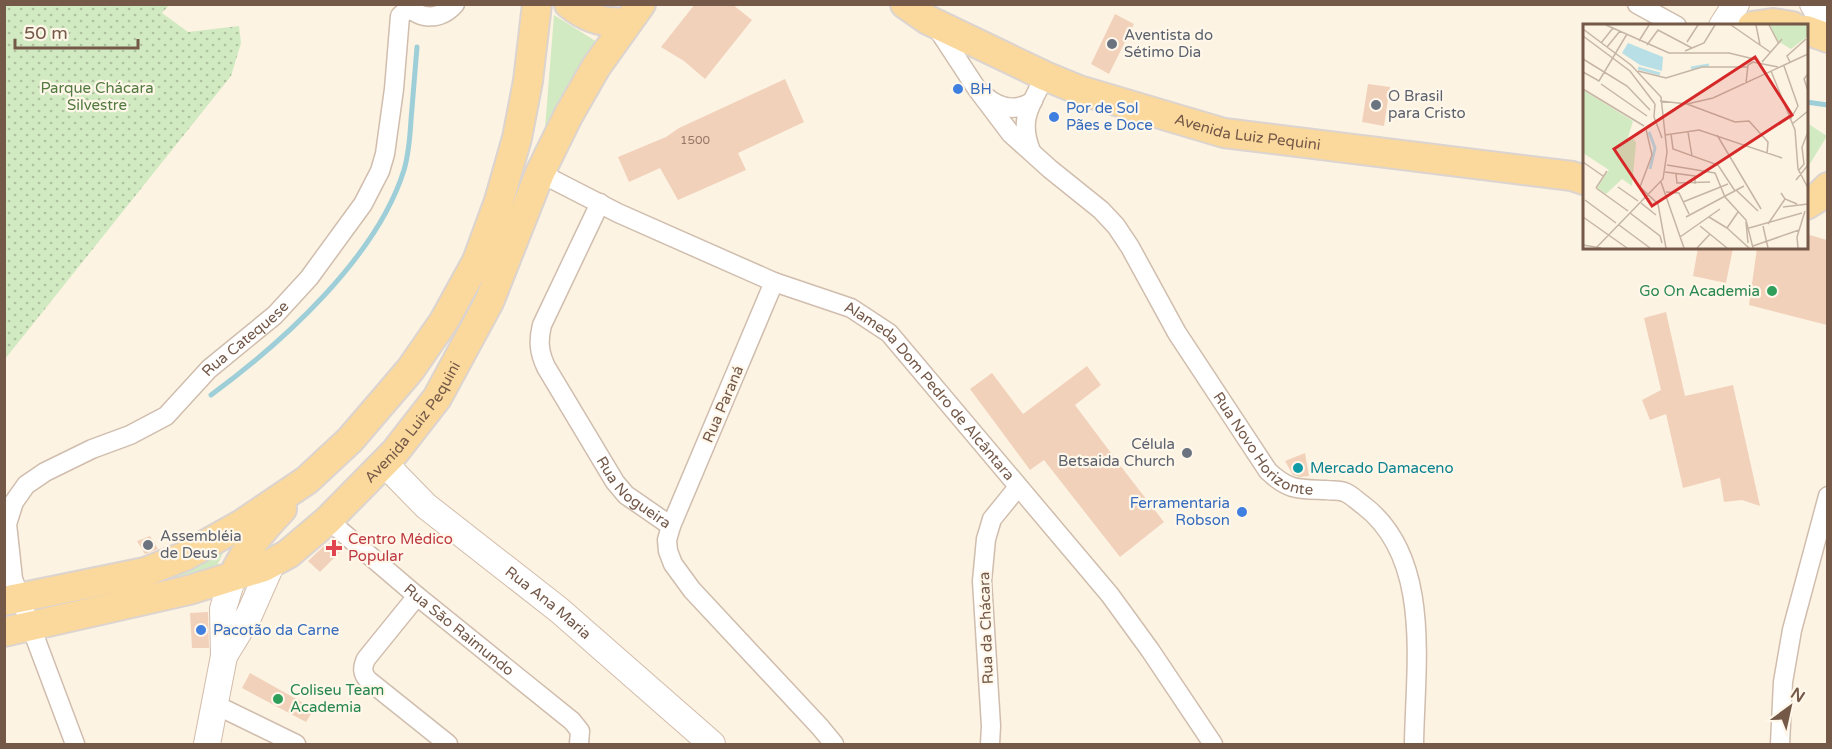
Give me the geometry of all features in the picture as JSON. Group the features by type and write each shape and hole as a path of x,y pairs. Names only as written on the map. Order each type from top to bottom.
{"main road":[{"path":"233,576 256,538 308,480 350,440 410,369 444,321 477,261 499,201 518,138 528,81 537,4"},
{"path":"569,4 587,16 603,22 634,13"},
{"name":"Avenida Luiz Pequini","path":"882,4 922,16 991,51 1039,88 1080,90 1230,135 1462,162 1572,176 1583,180"},
{"name":"Avenida Luiz Pequini","path":"18,629 189,590 272,563 288,554 328,520 384,463 437,398 489,302 540,173 568,116 596,67 634,13"},
{"path":"1808,31 1827,38"},
{"path":"1808,206 1827,187"},
{"path":"1808,207 1827,210"},
{"path":"12,599 145,572 167,565 222,536 308,480"}],"street":[{"path":"408,6 422,16 429,17 444,14 455,4"},
{"path":"1637,4 1673,24"},
{"path":"1723,24 1736,4"},
{"path":"1813,4 1827,26"},
{"name":"Rua Catequese","path":"75,744 18,629 12,599 14,579 7,525 14,502 26,485 35,478 92,449 130,435 166,416 209,369 275,315 309,278 363,204 380,171 385,154 394,89 400,16 408,6"},
{"name":"Rua Novo Horizonte","path":"922,16 1004,125 1050,170 1101,210 1116,226 1177,333 1268,471 1281,483 1290,487 1344,491 1371,512 1389,532 1401,551 1411,579 1417,652 1414,744"},
{"path":"991,51 977,70 977,89 988,99 1004,107 1016,108 1039,88"},
{"path":"1031,151 1024,127 1026,116 1039,88"},
{"name":"Alameda Dom Pedro de Alcântara","path":"540,173 600,203 774,282 840,303 889,333 1110,595 1156,658 1213,744"},
{"name":"Rua Nogueira","path":"600,203 542,325 539,338 540,354 615,482 626,495 671,526 667,540 668,551 673,564 692,590 834,744"},
{"name":"Rua Paraná","path":"671,526 774,282"},
{"name":"Rua Ana Maria","path":"384,463 426,506 559,610 712,744"},
{"name":"Rua da Chácara","path":"990,744 991,726 982,581 986,538 992,519 1018,486"},
{"path":"1780,744 1784,682 1792,630 1827,496"},
{"name":"Rua São Raimundo","path":"328,520 417,596 572,721 580,731 579,744"},
{"path":"224,656 249,615 272,563"},
{"path":"207,744 224,656 223,609 233,576"},
{"path":"417,596 366,659 362,667 363,674 448,744"},
{"path":"216,705 296,744"}],"green space":[{"name":"Parque Chácara Silvestre","path":"5,4 169,5 162,13 188,32 239,26 241,43 231,76 5,359"},
{"path":"554,15 597,42 545,128"},
{"path":"1808,124 1827,136 1808,167"},
{"path":"224,551 214,572 148,587"}],"building":[{"path":"695,4 732,4 752,20 705,79 684,61 661,47"},
{"name":"Aventista do Sétimo Dia","path":"1115,14 1134,24 1109,74 1091,64"},
{"path":"785,79 804,122 738,153 746,170 678,200 660,168 629,182 618,157 666,137 679,128"},
{"name":"O Brasil para Cristo","path":"1368,84 1390,87 1384,126 1362,122"},
{"path":"1808,235 1827,240 1827,325 1749,305 1757,249 1808,249"},
{"path":"1698,249 1733,249 1726,283 1693,276"},
{"path":"1666,312 1685,396 1733,385 1760,506 1742,500 1724,502 1720,478 1683,488 1666,414 1650,420 1642,400 1661,390 1644,318"},
{"path":"1087,366 1101,385 1075,405 1164,522 1120,557 1044,460 1030,470 970,389 992,373 1023,414"},
{"name":"Mercado Damaceno","path":"1305,453 1309,476 1293,475 1285,461"},
{"name":"Assembléia de Deus","path":"150,536 158,549 145,554 137,541"},
{"path":"335,541 344,548 320,572 308,561 325,545"},
{"name":"Pacotão da Carne","path":"208,612 209,648 192,648 190,613"},
{"name":"Coliseu Team Academia","path":"250,673 314,709 306,722 242,688"}],"waterway":[{"path":"211,395 268,350 297,323 350,265 373,234 391,202 406,164 417,47"},
{"path":"1808,102 1828,105"}],"place":[{"name":"Aventista do Sétimo Dia","path":"1112,44"},
{"name":"BH","path":"958,89"},
{"name":"O Brasil para Cristo","path":"1376,105"},
{"name":"Por de Sol Pães e Doce","path":"1054,117"},
{"name":"Go On Academia","path":"1772,291"},
{"name":"Célula Betsaida Church","path":"1187,453"},
{"name":"Mercado Damaceno","path":"1298,468"},
{"name":"Ferramentaria Robson","path":"1242,512"},
{"name":"Assembléia de Deus","path":"148,545"},
{"name":"Centro Médico Popular","path":"334,548"},
{"name":"Pacotão da Carne","path":"201,630"},
{"name":"Coliseu Team Academia","path":"278,699"}]}
